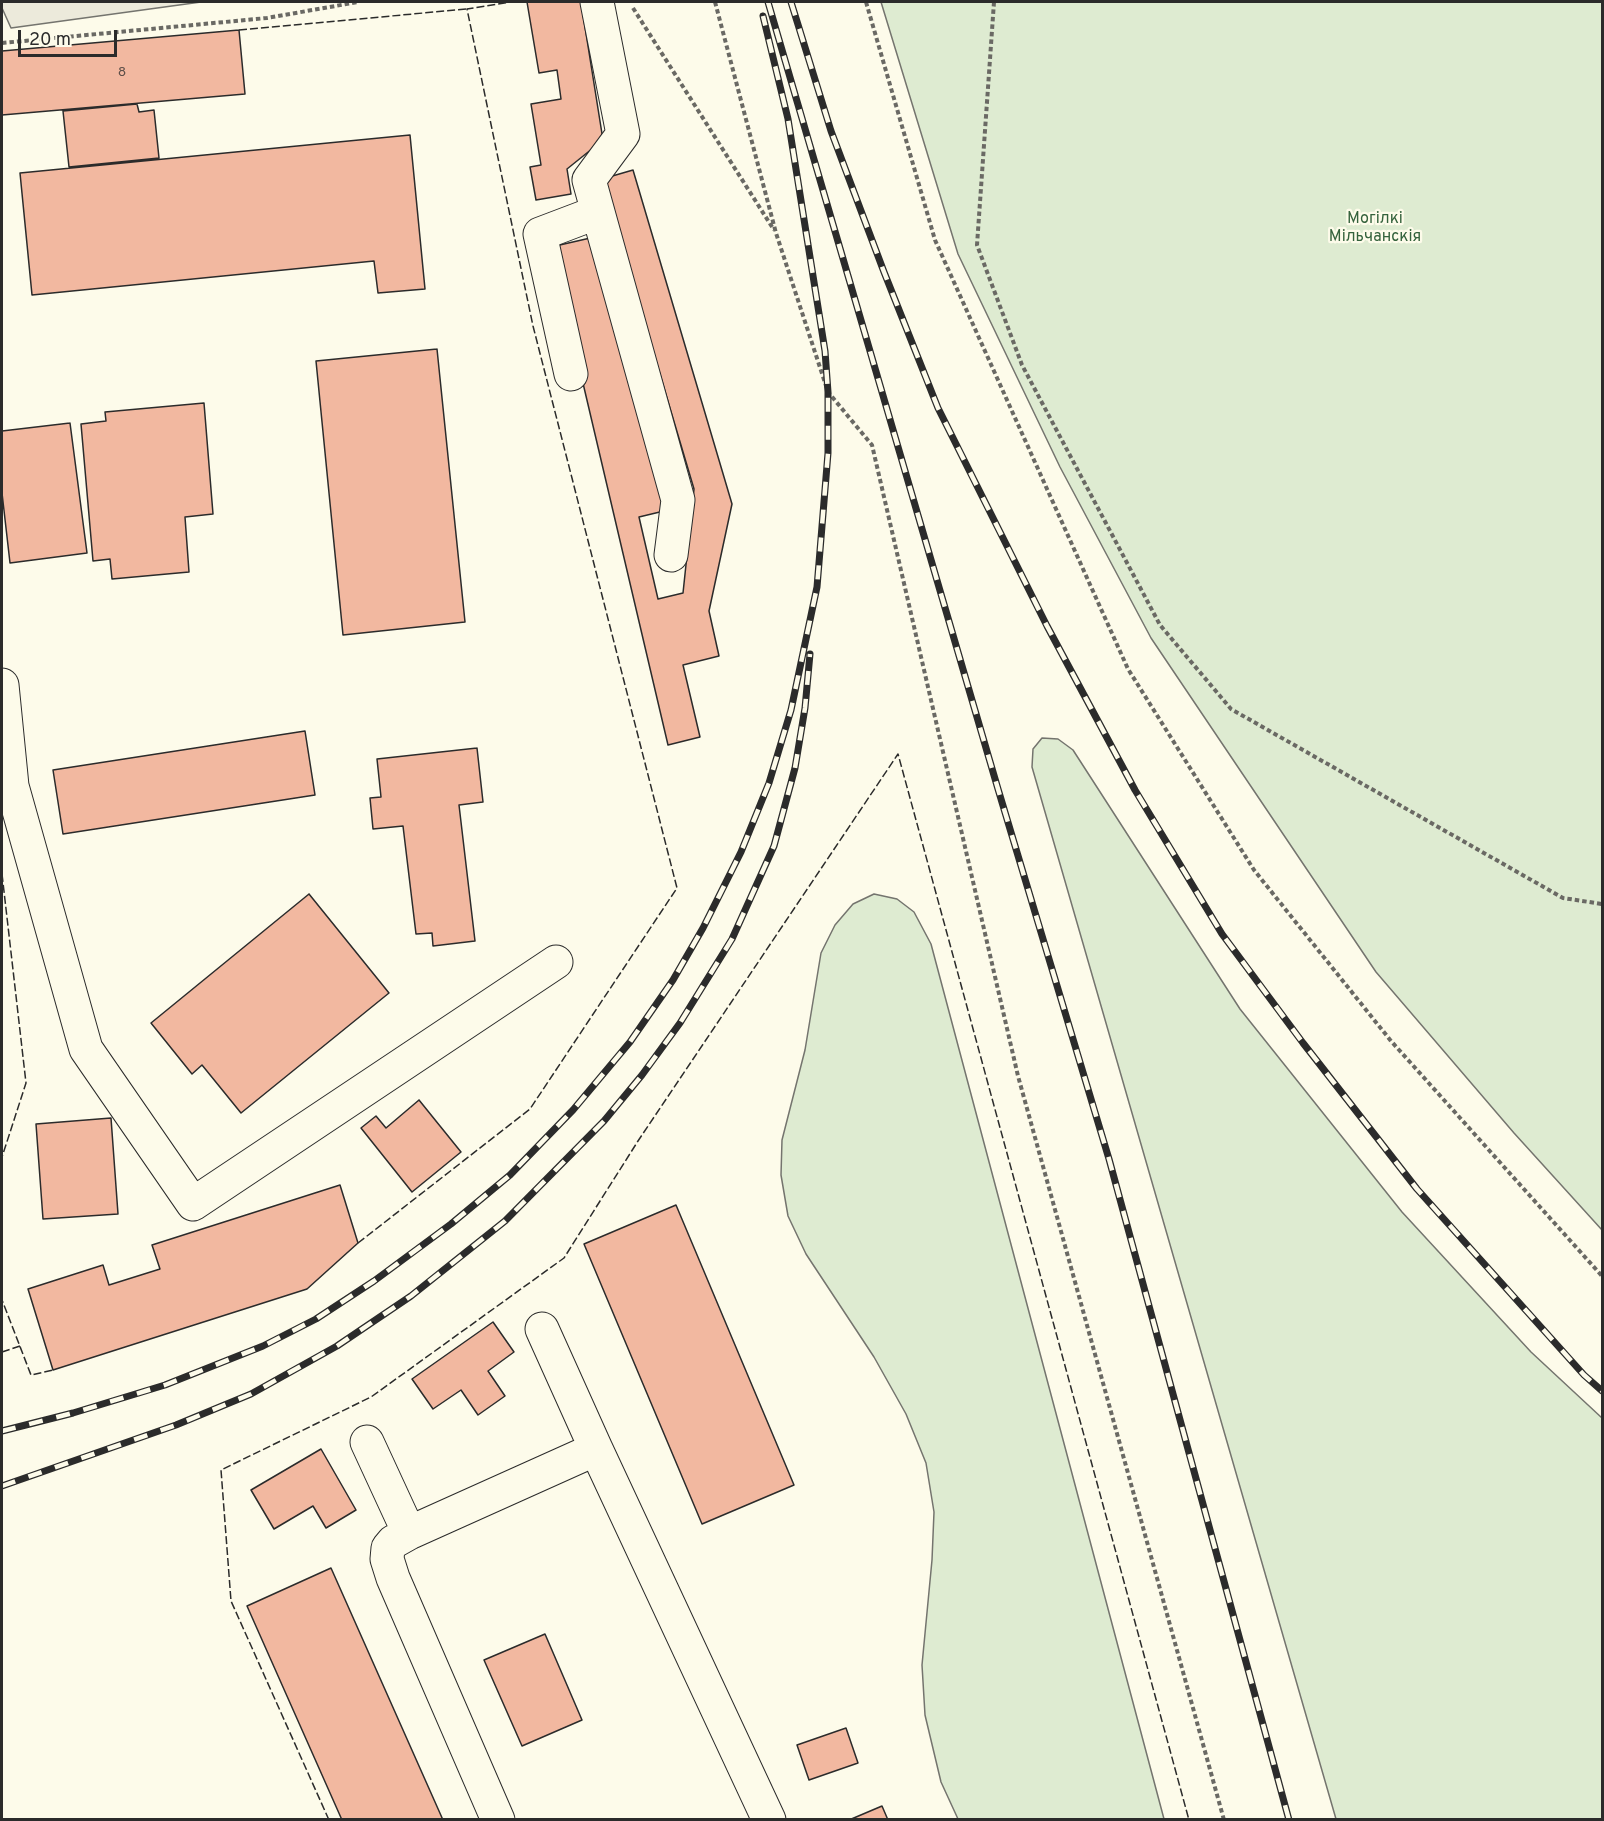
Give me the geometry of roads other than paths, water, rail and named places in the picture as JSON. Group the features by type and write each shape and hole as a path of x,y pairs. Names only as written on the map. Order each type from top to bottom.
{"lane":[{"path":"597,2 623,134 589,180 678,500 671,555"},
{"path":"571,374 540,234 598,212"},
{"path":"2,685 12,786 86,1049 193,1204 556,962"},
{"path":"542,1329 769,1820"},
{"path":"367,1442 410,1533"},
{"path":"498,1820 393,1578 387,1559 388,1548 393,1542 410,1533 596,1449"}],"railway":[{"path":"768,2 998,789 1109,1159 1289,1820"},
{"path":"791,2 831,131 938,408 1047,626 1135,790 1222,934 1303,1043 1417,1189 1584,1375 1602,1391"},
{"path":"2,1431 73,1413 165,1385 263,1346 316,1319 374,1281 451,1224 510,1175 573,1110 630,1042 673,980 703,928 741,852 769,783 791,710 817,587 828,453 825,351 788,119 763,16"},
{"path":"2,1486 176,1425 251,1394 337,1346 411,1296 505,1221 604,1121 642,1075 680,1023 732,939 774,846 795,768 805,708 810,654"}],"park label":[{"name":"Могілкі Мільчанскія","path":"1375,229"}]}
